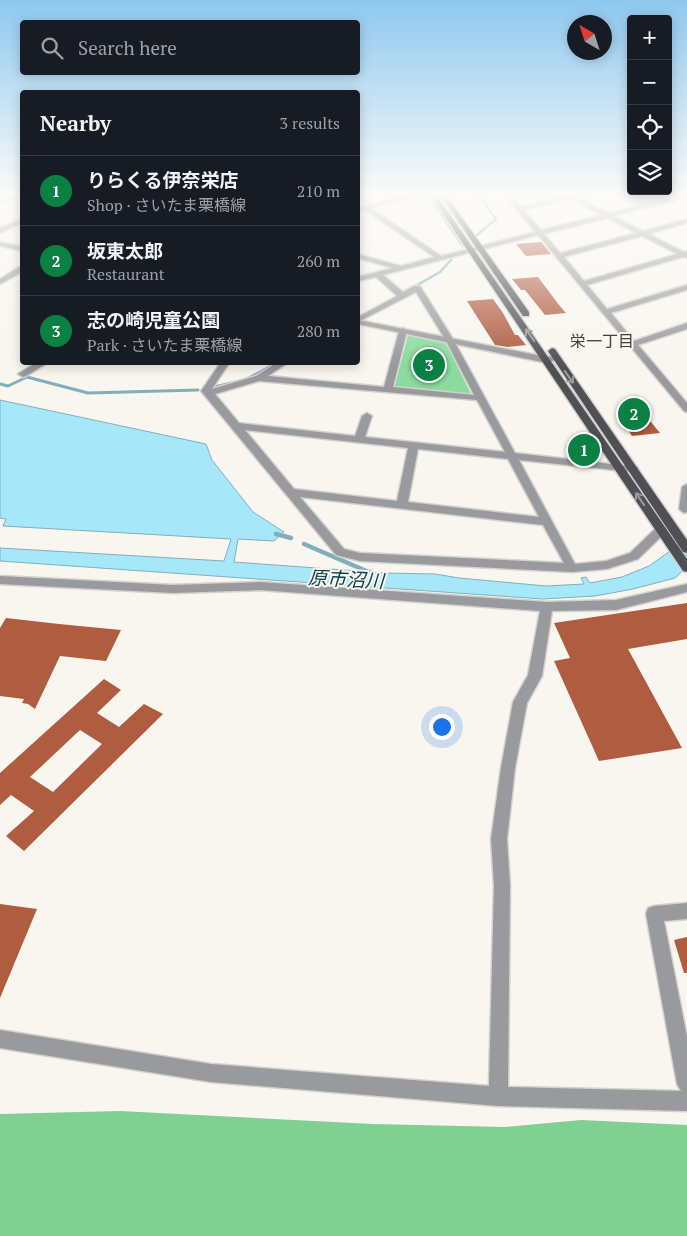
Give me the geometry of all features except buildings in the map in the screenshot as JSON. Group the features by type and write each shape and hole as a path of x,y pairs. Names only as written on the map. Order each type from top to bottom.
{"main road":[{"path":"481,251 552,359 619,468 668,534 687,549"},
{"path":"471,252 633,469 687,568"}],"street":[{"path":"429,251 441,259"},
{"path":"360,279 475,251"},
{"path":"554,251 687,409"},
{"path":"558,256 577,251"},
{"path":"582,284 686,254"},
{"path":"360,257 401,268"},
{"path":"0,282 20,270"},
{"path":"360,271 376,275 401,295"},
{"path":"606,312 687,287"},
{"path":"360,320 401,295 417,288 449,339 572,568"},
{"path":"360,321 552,359"},
{"path":"633,344 687,326"},
{"path":"388,390 403,331"},
{"path":"23,374 40,365"},
{"path":"206,391 224,365"},
{"path":"280,365 259,378 209,393 340,552 360,557 572,568 607,565 634,556 668,534"},
{"path":"259,378 480,398"},
{"path":"359,439 367,416"},
{"path":"237,426 633,469"},
{"path":"402,505 414,445"},
{"path":"684,509 687,487"},
{"path":"291,492 547,522"},
{"path":"0,580 173,589 260,586 547,607 616,605 687,588"},
{"path":"498,1096 502,886 499,839 508,768 520,702 535,676 547,607"},
{"path":"687,911 654,914 687,1084"},
{"path":"0,1039 211,1073 498,1096 687,1101"}],"green space":[{"path":"408,335 445,341 472,396 394,389"},
{"path":"120,1111 373,1124 505,1127 581,1120 687,1125 687,1236 0,1236 0,1114"}],"water":[{"name":"原市沼川","path":"0,400 206,444 212,460 253,512 284,532 274,541 238,539 234,562 385,573 435,574 546,586 584,584 581,578 586,577 590,583 622,577 649,566 687,539 687,567 675,578 633,589 595,596 543,599 0,561 0,548 224,561 231,539 3,526 6,519 0,518"}],"waterway":[{"path":"412,288 440,272 451,260"},
{"path":"214,387 245,380 273,365"},
{"path":"0,384 8,386 27,377 88,393 198,390"},
{"path":"276,534 291,538"},
{"name":"原市沼川","path":"304,544 371,573"}],"place":[{"name":"志の崎児童公園","path":"429,365"},
{"name":"坂東太郎","path":"634,414"},
{"name":"りらくる伊奈栄店","path":"584,450"}],"district":[{"name":"栄一丁目","path":"602,341"}]}
